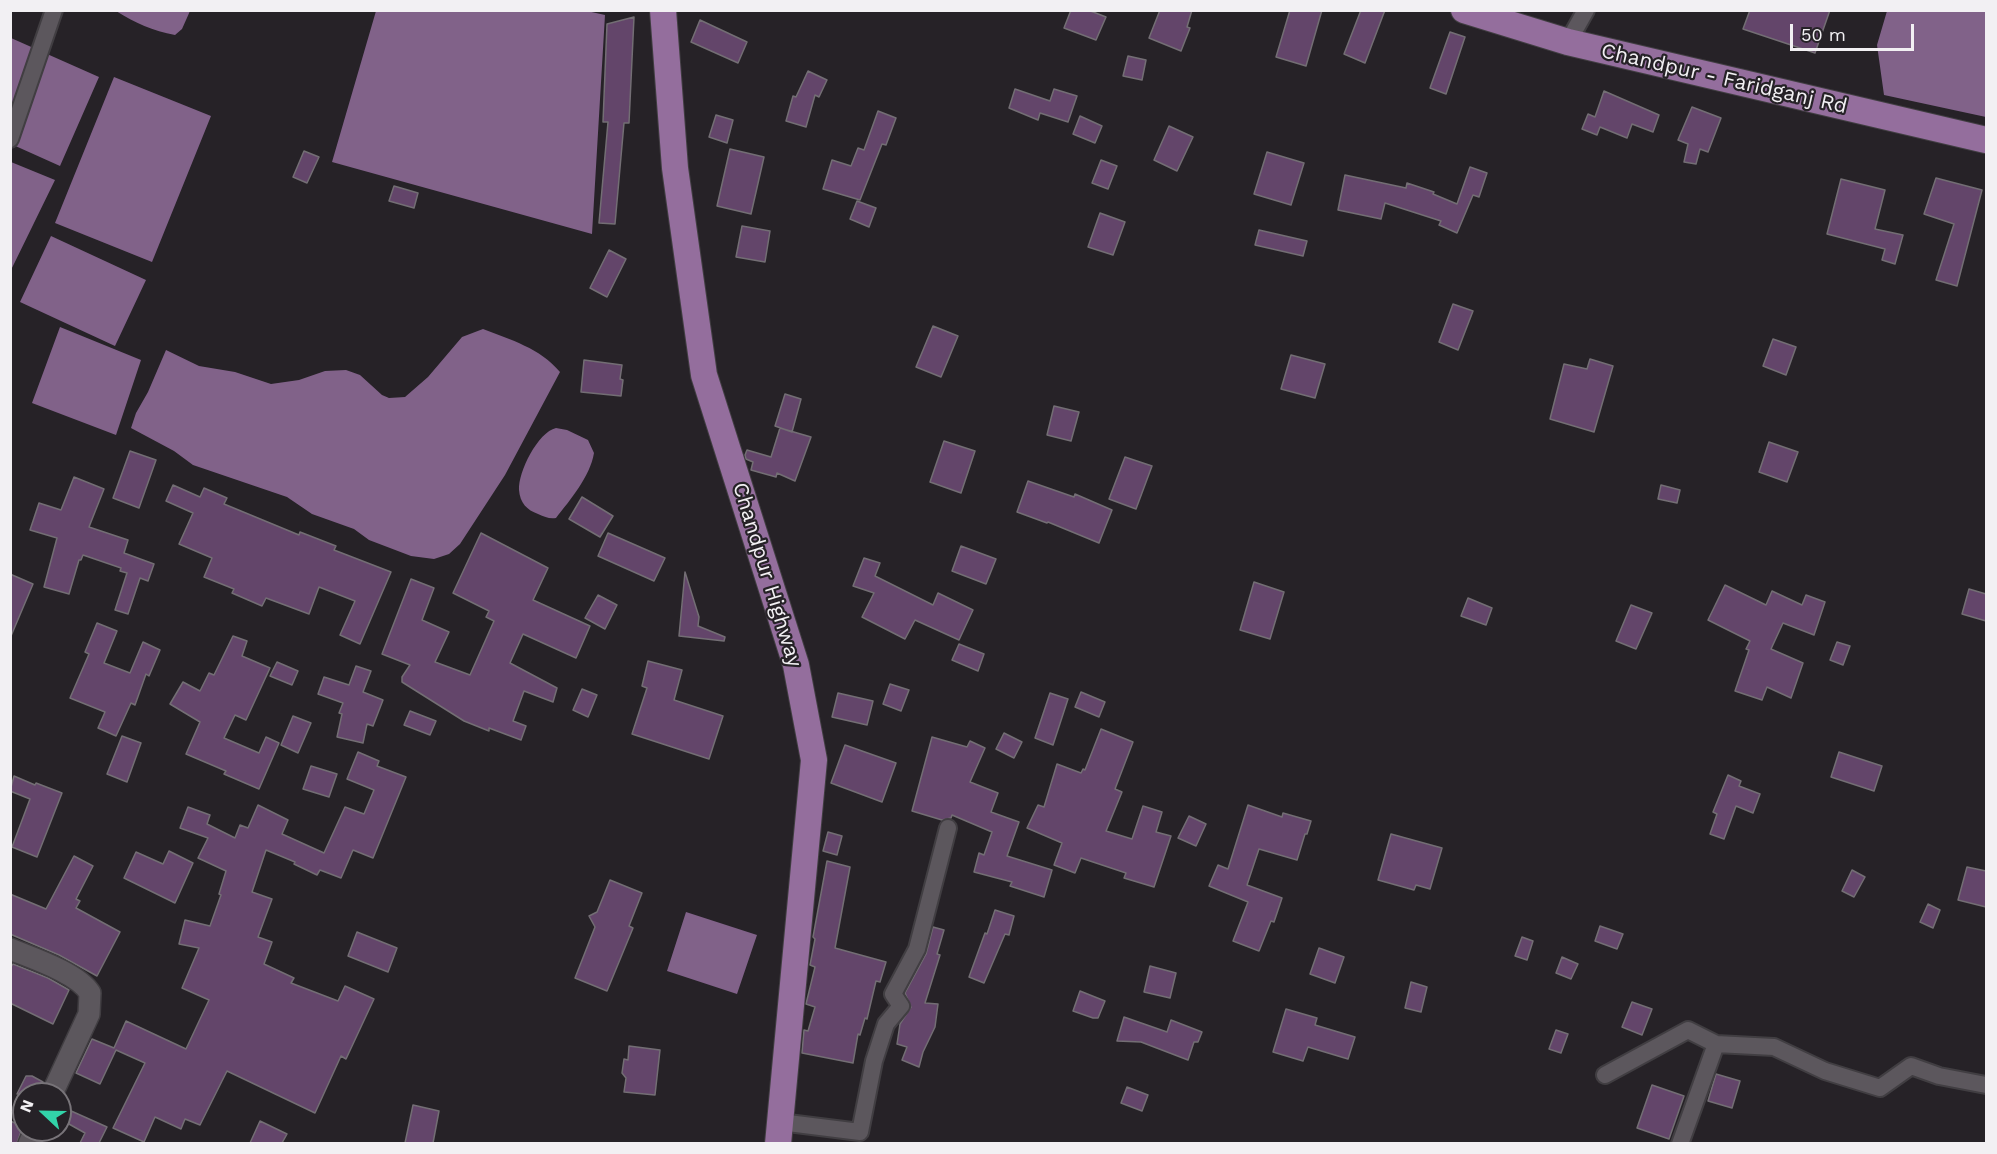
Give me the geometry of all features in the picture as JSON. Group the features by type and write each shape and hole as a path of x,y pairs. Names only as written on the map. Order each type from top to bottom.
{"main road":[{"name":"Chandpur Highway","path":"663,10 675,168 704,375 796,665 814,760 779,1133"},
{"name":"Chandpur - Faridganj Rd","path":"1464,10 1568,42 1986,140"}],"street":[{"path":"10,139 54,10"},
{"path":"1568,42 1586,10"},
{"path":"779,1133 860,1132 874,1061 886,1024 901,1006 894,994 917,949 948,828"},
{"path":"10,948 63,973 85,986 90,993 89,1014 58,1082"},
{"path":"1605,1075 1688,1030 1716,1044 1774,1047 1825,1071 1880,1088 1911,1066 1939,1076 1986,1085"},
{"path":"1680,1143 1716,1044"}],"shaded area":[{"path":"116,11 190,11 182,29 175,35 144,26"},
{"path":"376,11 587,11 605,15 592,234 332,162"},
{"path":"1887,11 1986,11 1986,117 1884,95 1877,45"},
{"path":"11,38 99,77 60,166 11,144"},
{"path":"114,77 211,116 152,262 55,223"},
{"path":"11,162 55,180 11,270"},
{"path":"51,236 146,280 115,346 20,302"},
{"path":"60,327 141,360 116,435 32,403"},
{"path":"483,329 534,351 560,372 505,475 460,544 449,554 434,559 411,556 369,540 354,529 312,514 287,497 193,465 174,451 131,428 166,350 199,366 235,372 271,384 299,380 325,371 346,370 360,375 382,395 389,398 405,397 428,377 462,337"},
{"path":"556,428 567,430 588,440 594,453 579,488 556,518 551,518 527,508 521,499 519,490 522,473 530,454 542,437"},
{"path":"686,912 757,935 737,994 667,971"}],"building":[{"path":"1071,10 1088,10 1106,17 1096,40 1064,28"},
{"path":"1160,10 1192,10 1187,27 1190,28 1181,51 1149,38"},
{"path":"1290,10 1322,10 1306,66 1276,57"},
{"path":"1361,10 1385,10 1365,63 1344,54"},
{"path":"1750,10 1830,10 1815,53 1743,29"},
{"path":"634,17 629,123 624,123 615,224 599,223 608,122 603,122 607,24"},
{"path":"700,20 747,42 738,63 691,42"},
{"path":"1450,32 1465,37 1446,94 1430,88"},
{"path":"1128,56 1146,60 1142,80 1123,76"},
{"path":"808,71 827,80 819,97 815,95 806,127 786,121 793,96 796,97"},
{"path":"1015,89 1050,101 1054,89 1077,96 1068,122 1040,113 1038,120 1009,108"},
{"path":"1604,91 1659,115 1653,132 1632,124 1627,138 1600,127 1597,135 1582,129 1588,114 1595,117"},
{"path":"1692,107 1721,118 1708,152 1700,149 1696,164 1684,162 1688,144 1678,140"},
{"path":"878,111 896,118 886,145 882,144 860,200 823,189 832,160 851,166 858,148 864,150"},
{"path":"716,115 733,120 727,143 709,137"},
{"path":"1080,116 1102,126 1095,143 1073,134"},
{"path":"1169,126 1193,137 1177,171 1154,160"},
{"path":"730,149 764,157 751,214 717,206"},
{"path":"304,151 319,157 307,183 293,177"},
{"path":"1267,152 1304,163 1291,205 1254,194"},
{"path":"1101,160 1117,166 1108,189 1092,183"},
{"path":"1470,167 1487,173 1479,197 1473,195 1457,233 1439,225 1441,221 1385,203 1381,219 1338,210 1345,175 1406,188 1407,183 1434,192 1433,194 1457,204"},
{"path":"1936,178 1982,190 1957,286 1936,280 1954,224 1924,214"},
{"path":"1841,179 1885,190 1875,229 1903,235 1895,264 1882,260 1885,249 1827,234"},
{"path":"394,186 418,193 414,208 389,201"},
{"path":"857,201 876,208 869,227 850,219"},
{"path":"1100,213 1125,222 1113,255 1088,247"},
{"path":"742,226 770,231 765,262 736,257"},
{"path":"1259,230 1307,241 1303,256 1255,245"},
{"path":"609,250 626,259 607,297 590,288"},
{"path":"1453,304 1473,311 1458,350 1439,342"},
{"path":"933,326 958,336 941,377 916,367"},
{"path":"1773,339 1796,347 1786,375 1763,366"},
{"path":"1291,355 1325,364 1315,398 1281,389"},
{"path":"1590,359 1613,366 1594,432 1550,419 1564,364 1587,369"},
{"path":"584,360 622,365 621,396 581,392"},
{"path":"785,394 801,399 792,432 775,426"},
{"path":"1054,406 1079,412 1071,441 1047,435"},
{"path":"780,428 811,437 795,481 777,473 776,477 751,470 753,462 746,459 747,450 771,457"},
{"path":"944,441 975,451 961,493 930,482"},
{"path":"1769,442 1798,452 1787,482 1759,472"},
{"path":"130,451 156,460 139,508 113,498"},
{"path":"1125,457 1152,466 1136,509 1109,499"},
{"path":"74,477 104,489 89,527 128,540 124,553 154,564 148,581 140,578 128,614 115,610 127,573 120,571 121,568 83,555 79,560 69,594 44,587 57,538 30,530 39,503 61,510"},
{"path":"1028,481 1074,497 1075,494 1112,510 1099,543 1017,512"},
{"path":"173,485 200,497 204,488 227,498 224,504 299,535 300,532 336,546 334,550 391,572 360,644 340,635 355,601 319,587 309,614 266,598 262,606 232,593 234,589 204,577 212,558 179,544 193,513 166,501"},
{"path":"1661,485 1680,490 1677,503 1658,499"},
{"path":"582,497 613,516 600,537 569,519"},
{"path":"481,533 548,568 533,600 590,626 576,658 523,634 510,663 557,688 553,702 524,691 513,721 526,726 521,740 464,721 402,682 402,677 410,665 382,654 411,579 434,588 422,620 449,632 435,662 470,675 494,621 486,617 489,611 453,593"},
{"path":"608,533 665,558 654,581 598,556"},
{"path":"961,546 996,559 986,584 952,571"},
{"path":"864,558 880,563 875,576 933,605 938,593 973,610 959,640 915,620 905,639 862,617 874,593 853,586"},
{"path":"685,572 699,617 698,626 725,637 724,641 679,636"},
{"path":"10,574 33,584 11,636 10,636"},
{"path":"1254,582 1284,592 1270,639 1240,630"},
{"path":"1725,585 1766,605 1772,591 1802,605 1806,595 1825,602 1814,635 1783,623 1771,649 1803,663 1791,698 1767,687 1762,700 1735,691 1750,641 1708,620"},
{"path":"1969,589 1986,594 1986,621 1962,614"},
{"path":"598,595 617,605 605,629 585,618"},
{"path":"1468,598 1492,608 1486,625 1461,616"},
{"path":"1631,605 1652,613 1636,649 1616,641"},
{"path":"97,623 117,631 104,663 130,673 143,642 160,650 149,676 146,674 135,705 131,703 116,736 98,728 105,712 70,698 89,654 85,652"},
{"path":"233,636 247,641 242,656 270,668 246,720 235,715 224,738 259,753 266,737 279,743 259,789 224,774 226,771 186,754 200,722 170,704 183,682 200,691 209,673 214,675"},
{"path":"1837,642 1850,646 1843,665 1830,660"},
{"path":"959,644 984,654 978,671 952,660"},
{"path":"648,661 682,670 674,700 723,716 709,759 632,734 647,688 642,686"},
{"path":"277,662 298,671 292,685 270,676"},
{"path":"356,666 371,671 363,692 383,700 373,726 367,724 363,743 337,737 342,714 339,713 343,703 318,694 324,677 349,685"},
{"path":"890,684 909,690 901,711 883,704"},
{"path":"582,689 597,695 588,717 573,710"},
{"path":"1081,692 1105,702 1099,717 1075,707"},
{"path":"838,693 873,701 867,725 832,717"},
{"path":"1050,693 1068,699 1053,745 1035,738"},
{"path":"410,711 436,721 430,735 404,725"},
{"path":"293,716 311,723 298,753 281,745"},
{"path":"1101,729 1133,742 1115,789 1122,792 1106,831 1132,839 1143,806 1162,812 1156,832 1171,836 1154,887 1124,878 1126,873 1081,858 1075,873 1054,865 1062,843 1027,828 1038,805 1044,807 1057,764 1081,773 1083,769 1085,770"},
{"path":"1004,733 1022,742 1014,758 996,749"},
{"path":"122,736 141,743 127,782 107,774"},
{"path":"932,737 967,747 970,741 985,748 970,782 998,793 991,812 1019,822 1007,856 1052,870 1044,897 1010,886 1012,882 974,872 979,853 984,855 992,832 952,815 951,818 942,820 912,811"},
{"path":"845,745 896,763 882,802 831,783"},
{"path":"358,752 379,761 377,766 406,777 373,858 353,850 341,878 320,870 317,875 294,864 295,862 266,850 252,892 272,899 258,937 272,942 264,964 294,978 291,983 338,1001 345,986 374,999 346,1059 341,1056 315,1113 227,1071 200,1125 185,1119 181,1129 155,1117 144,1142 113,1128 145,1063 116,1050 100,1084 76,1073 92,1039 114,1048 126,1021 186,1049 209,1000 182,988 199,948 179,944 185,920 210,926 221,895 219,894 226,871 198,858 208,838 180,828 188,807 210,815 207,824 235,838 240,825 248,828 258,805 288,820 282,834 324,853 345,807 364,814 374,790 347,779"},
{"path":"1839,752 1882,766 1874,791 1831,777"},
{"path":"311,766 337,774 329,797 303,789"},
{"path":"1728,775 1741,781 1739,786 1760,794 1753,813 1736,806 1724,839 1710,834 1717,814 1713,812"},
{"path":"14,776 62,793 37,857 12,847 30,799 10,791"},
{"path":"1248,805 1282,817 1283,813 1311,821 1297,860 1259,849 1247,885 1282,898 1274,922 1271,921 1259,951 1233,941 1248,902 1209,886 1218,865 1228,869"},
{"path":"1189,816 1206,824 1196,846 1178,838"},
{"path":"828,832 842,836 837,855 823,851"},
{"path":"1391,834 1442,848 1430,889 1416,885 1414,890 1378,880"},
{"path":"169,851 193,863 175,903 124,878 136,852 163,864"},
{"path":"74,856 93,866 76,899 80,901 76,908 120,932 97,976 59,955 10,934 10,894 46,909"},
{"path":"827,861 850,867 835,948 886,962 880,982 876,981 867,1019 865,1018 860,1035 858,1034 853,1063 802,1053 804,1030 808,1031 815,1007 806,1004 815,967 810,965 815,939 813,937"},
{"path":"1967,867 1986,871 1986,907 1958,900"},
{"path":"1852,870 1865,877 1854,897 1842,891"},
{"path":"610,880 642,893 629,926 633,928 607,991 575,978 595,927 589,916 597,912"},
{"path":"1928,904 1940,910 1933,928 1920,922"},
{"path":"995,910 1014,916 1009,935 1005,934 984,983 969,977"},
{"path":"1600,926 1623,934 1617,949 1595,941"},
{"path":"933,927 944,930 937,954 940,955 925,1003 938,1004 935,1027 923,1052 919,1067 902,1060 907,1047 897,1044 900,1024 911,1007 905,993 926,954"},
{"path":"357,932 397,948 388,972 348,956"},
{"path":"1522,937 1533,941 1527,960 1515,956"},
{"path":"1319,948 1344,957 1335,983 1310,974"},
{"path":"1562,957 1578,964 1571,979 1556,973"},
{"path":"13,964 48,978 69,990 53,1024 10,1003 10,968"},
{"path":"1150,966 1176,973 1170,998 1144,992"},
{"path":"1411,982 1427,987 1421,1012 1405,1008"},
{"path":"1080,991 1105,1001 1098,1018 1073,1011"},
{"path":"1632,1002 1652,1009 1642,1035 1622,1027"},
{"path":"1286,1009 1317,1018 1315,1025 1355,1037 1348,1059 1308,1047 1303,1061 1273,1052"},
{"path":"1124,1017 1167,1032 1171,1020 1202,1032 1198,1042 1194,1042 1188,1060 1141,1042 1117,1041"},
{"path":"1556,1030 1568,1034 1561,1053 1549,1049"},
{"path":"629,1046 660,1050 655,1095 624,1092 626,1078 622,1073 624,1059 628,1060"},
{"path":"1716,1074 1740,1081 1732,1108 1708,1101"},
{"path":"26,1076 32,1076 43,1082 23,1082"},
{"path":"1652,1085 1684,1096 1669,1139 1637,1128"},
{"path":"1127,1087 1148,1095 1142,1111 1121,1103"},
{"path":"413,1105 439,1111 433,1143 405,1143"},
{"path":"72,1111 107,1127 99,1143 80,1143 85,1133 72,1126"},
{"path":"10,1121 12,1122 12,1142 17,1142 10,1143"},
{"path":"260,1121 287,1134 282,1143 250,1143"}]}
